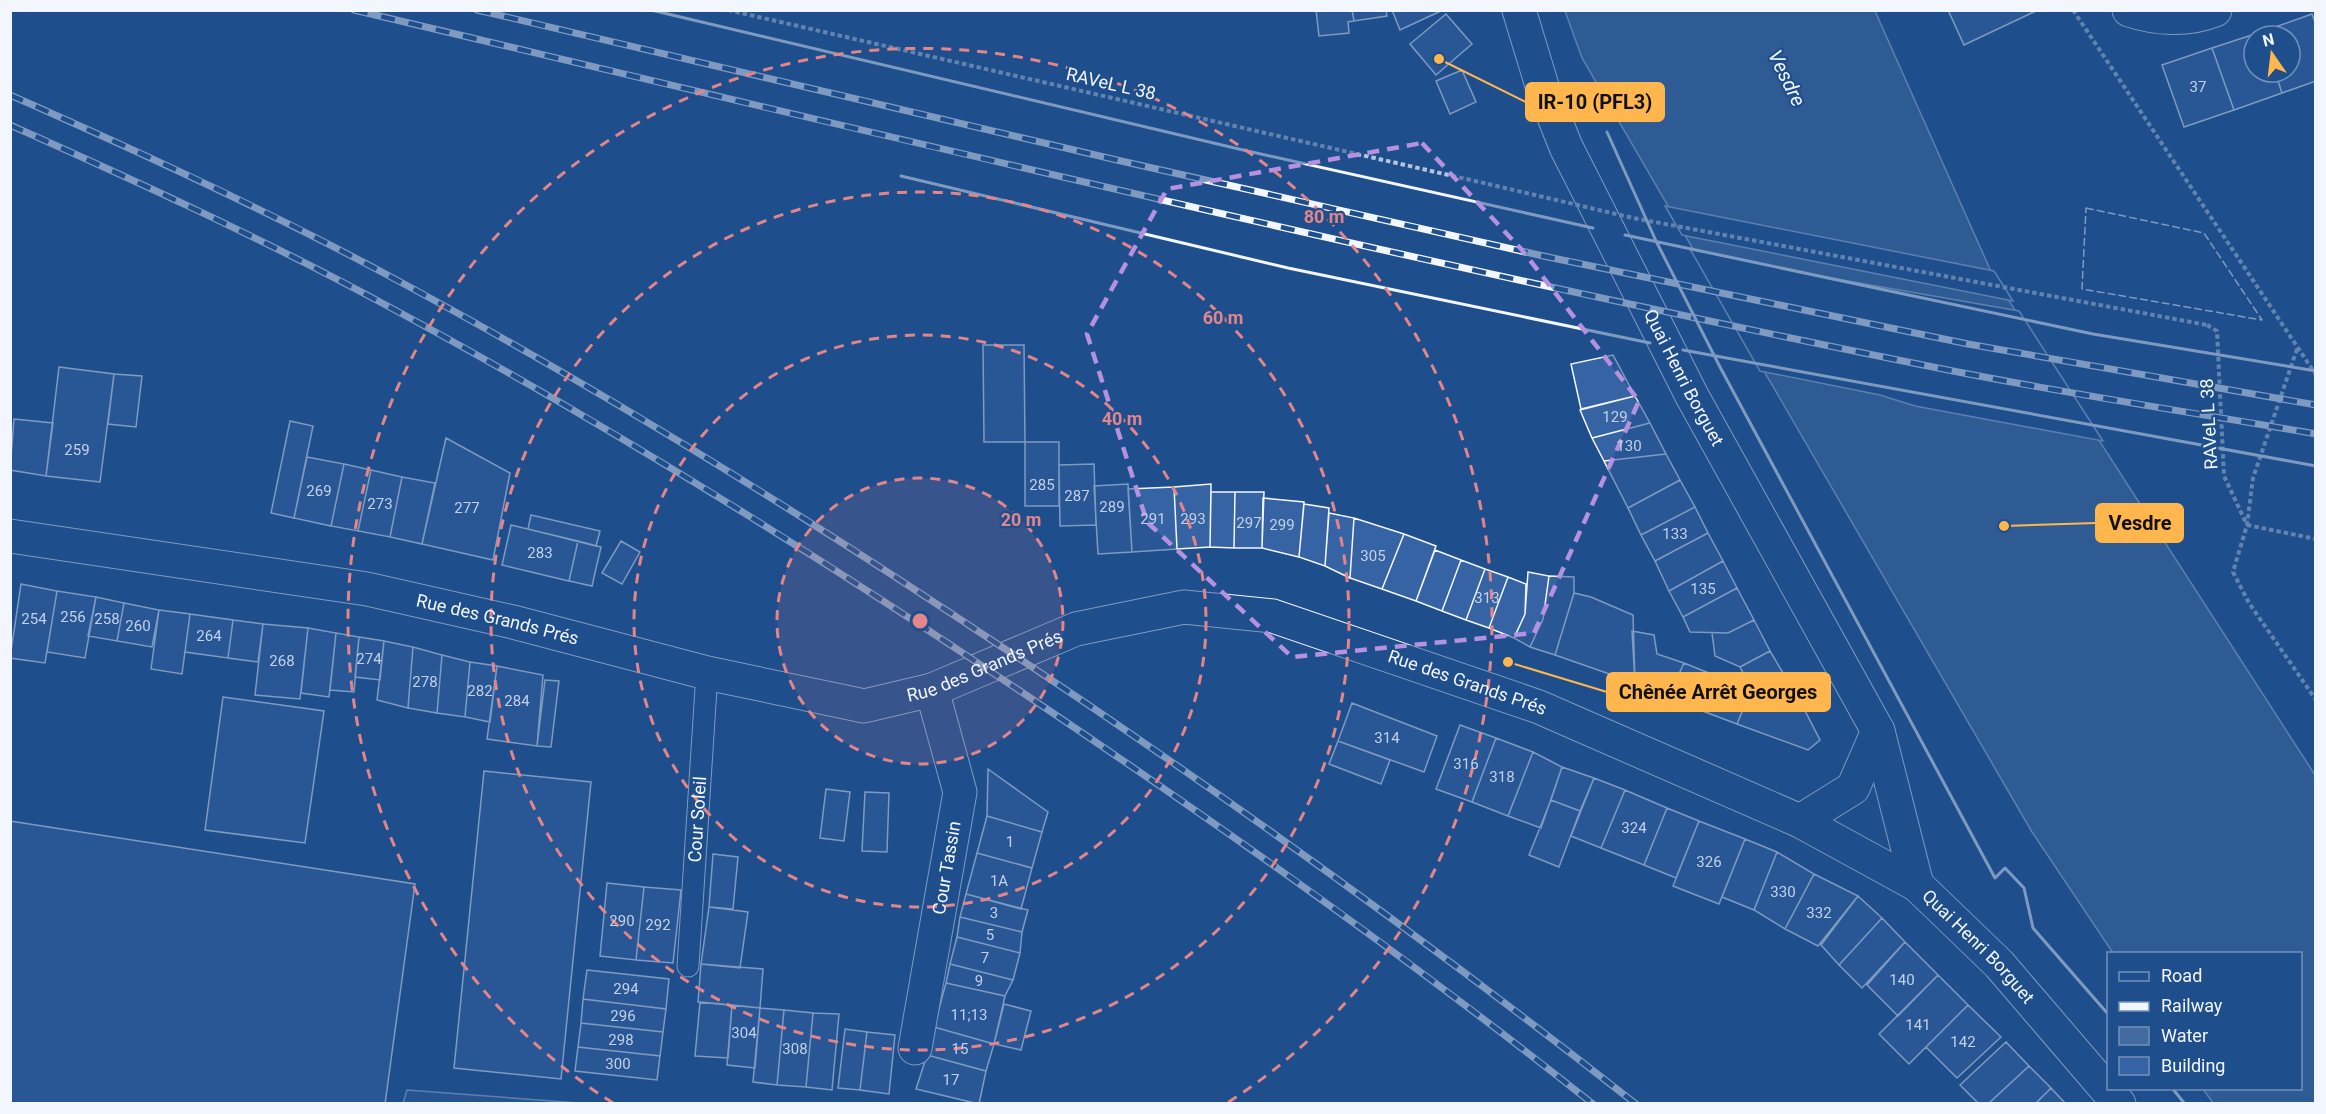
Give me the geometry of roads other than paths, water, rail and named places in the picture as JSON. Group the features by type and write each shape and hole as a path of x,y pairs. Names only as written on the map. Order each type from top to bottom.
{"main road":[{"name":"Quai Henri Borguet","path":"1519,10 1543,89 1566,147 1673,358 1878,730 1917,885 2000,964 2107,1090"},
{"path":"2129,10 2154,18 2206,14 2215,10"},
{"name":"Rue des Grands Prés","path":"10,536 367,589 513,622 707,673 864,706 932,690 1076,629 1184,607 1273,616 1539,707 1800,821 1917,885"},
{"name":"Cour Tassin","path":"915,1048 960,792 932,690"},
{"path":"1800,821 1853,788 1878,730"},
{"name":"Quai Henri Borguet","path":"2107,1090 2119,1104"}],"lane":[{"name":"Cour Soleil","path":"688,966 707,673"}],"water":[{"name":"Vesdre","path":"1565,11 1875,11 1993,276 2315,775 2315,1103 2213,1103 2204,1090 2302,1090 2302,952 2112,952 2032,832 1582,58"}],"railway":[{"path":"354,10 1154,198 1555,288 1958,372 2316,434"},
{"path":"477,10 1121,161 1548,257 1968,344 2316,405"},
{"path":"10,95 204,183 393,278 551,366 706,458 860,554 1170,761 1328,872 1483,986 1636,1104"},
{"path":"10,125 198,211 382,303 550,396 715,495 958,650 1179,799 1389,948 1593,1104"}],"place":[{"name":"IR-10 (PFL3)","path":"1439,59"},
{"name":"Vesdre","path":"2004,526"},
{"name":"Chênée Arrêt Georges","path":"1508,662"}]}
